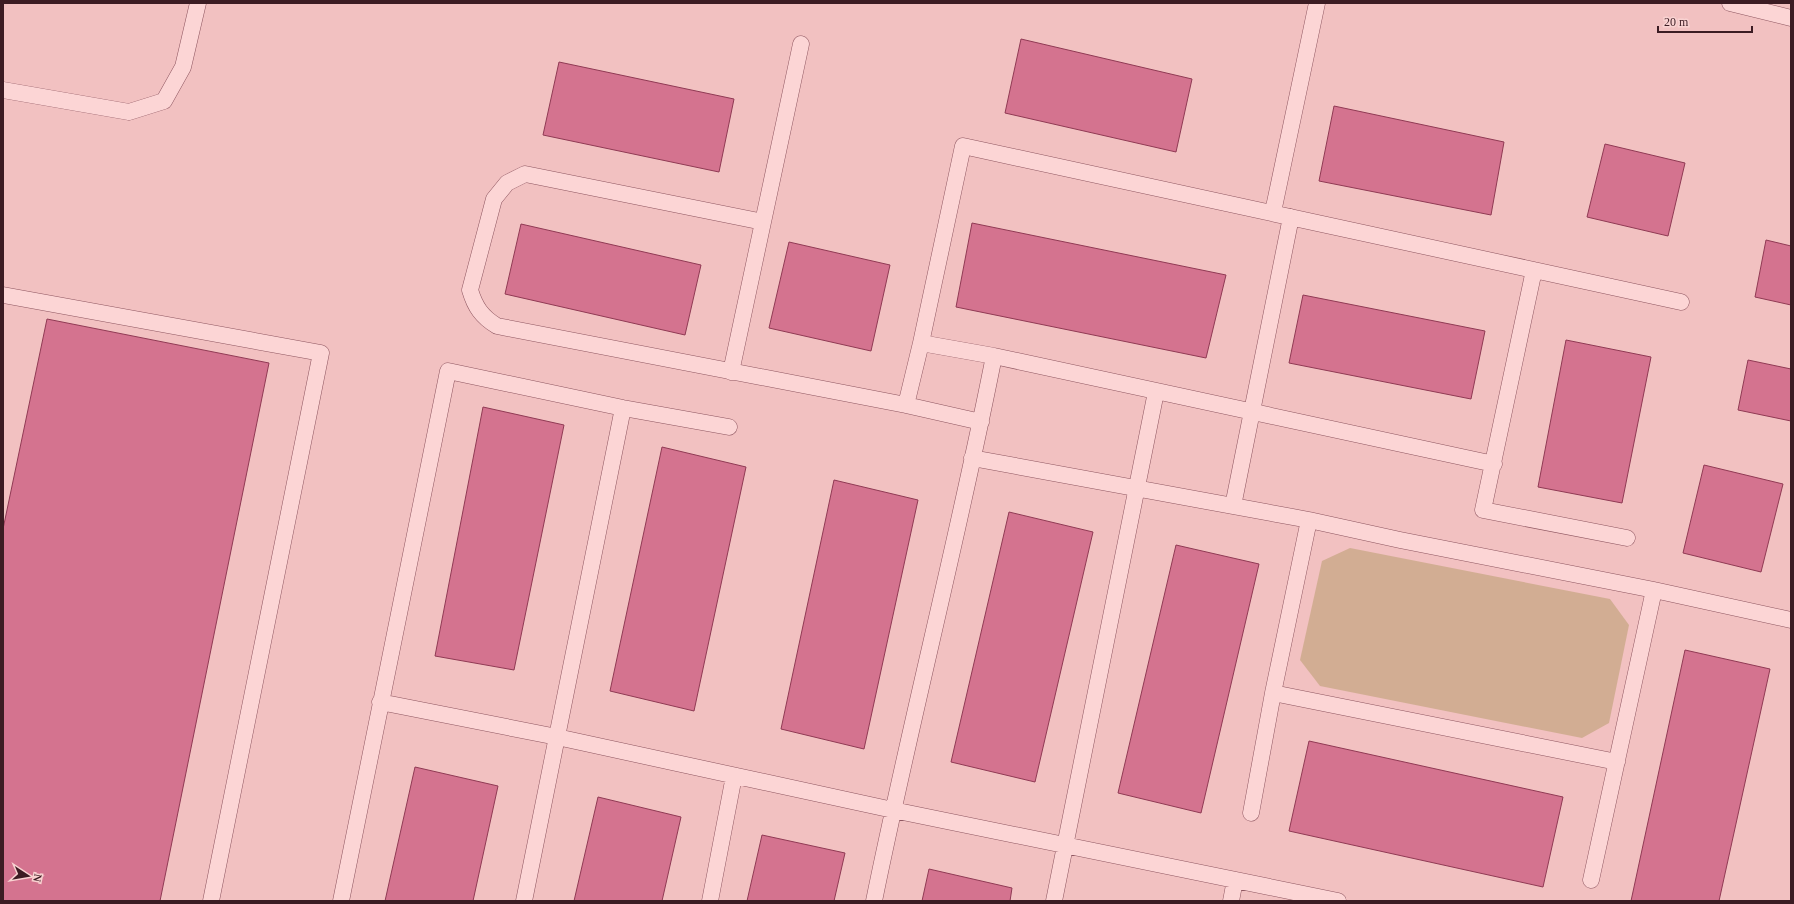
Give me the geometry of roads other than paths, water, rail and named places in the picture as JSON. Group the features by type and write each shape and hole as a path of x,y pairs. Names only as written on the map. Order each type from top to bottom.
{"lane":[{"path":"3,90 129,112 164,101 183,67 198,3"},
{"path":"1273,212 1317,3"},
{"path":"1730,3 1791,18"},
{"path":"731,372 801,44"},
{"path":"906,405 922,343 963,146 1273,212 1681,302"},
{"path":"763,222 525,174 507,183 494,199 470,290 474,303 484,319 497,326 906,405 981,422"},
{"path":"1233,506 1291,217"},
{"path":"1534,270 1484,510 1627,538"},
{"path":"3,295 321,353 211,901"},
{"path":"922,343 994,356 1494,464"},
{"path":"874,901 893,810 981,422 994,356"},
{"path":"341,901 448,371 622,408 729,427"},
{"path":"1054,901 1156,392"},
{"path":"524,901 622,408"},
{"path":"972,458 1137,487 1309,520 1400,540 1654,590 1791,620"},
{"path":"1251,813 1309,520"},
{"path":"1591,880 1654,590"},
{"path":"1274,693 1617,762"},
{"path":"380,702 557,737 893,810 1338,901"},
{"path":"710,901 734,776"},
{"path":"1231,901 1235,880"}]}
